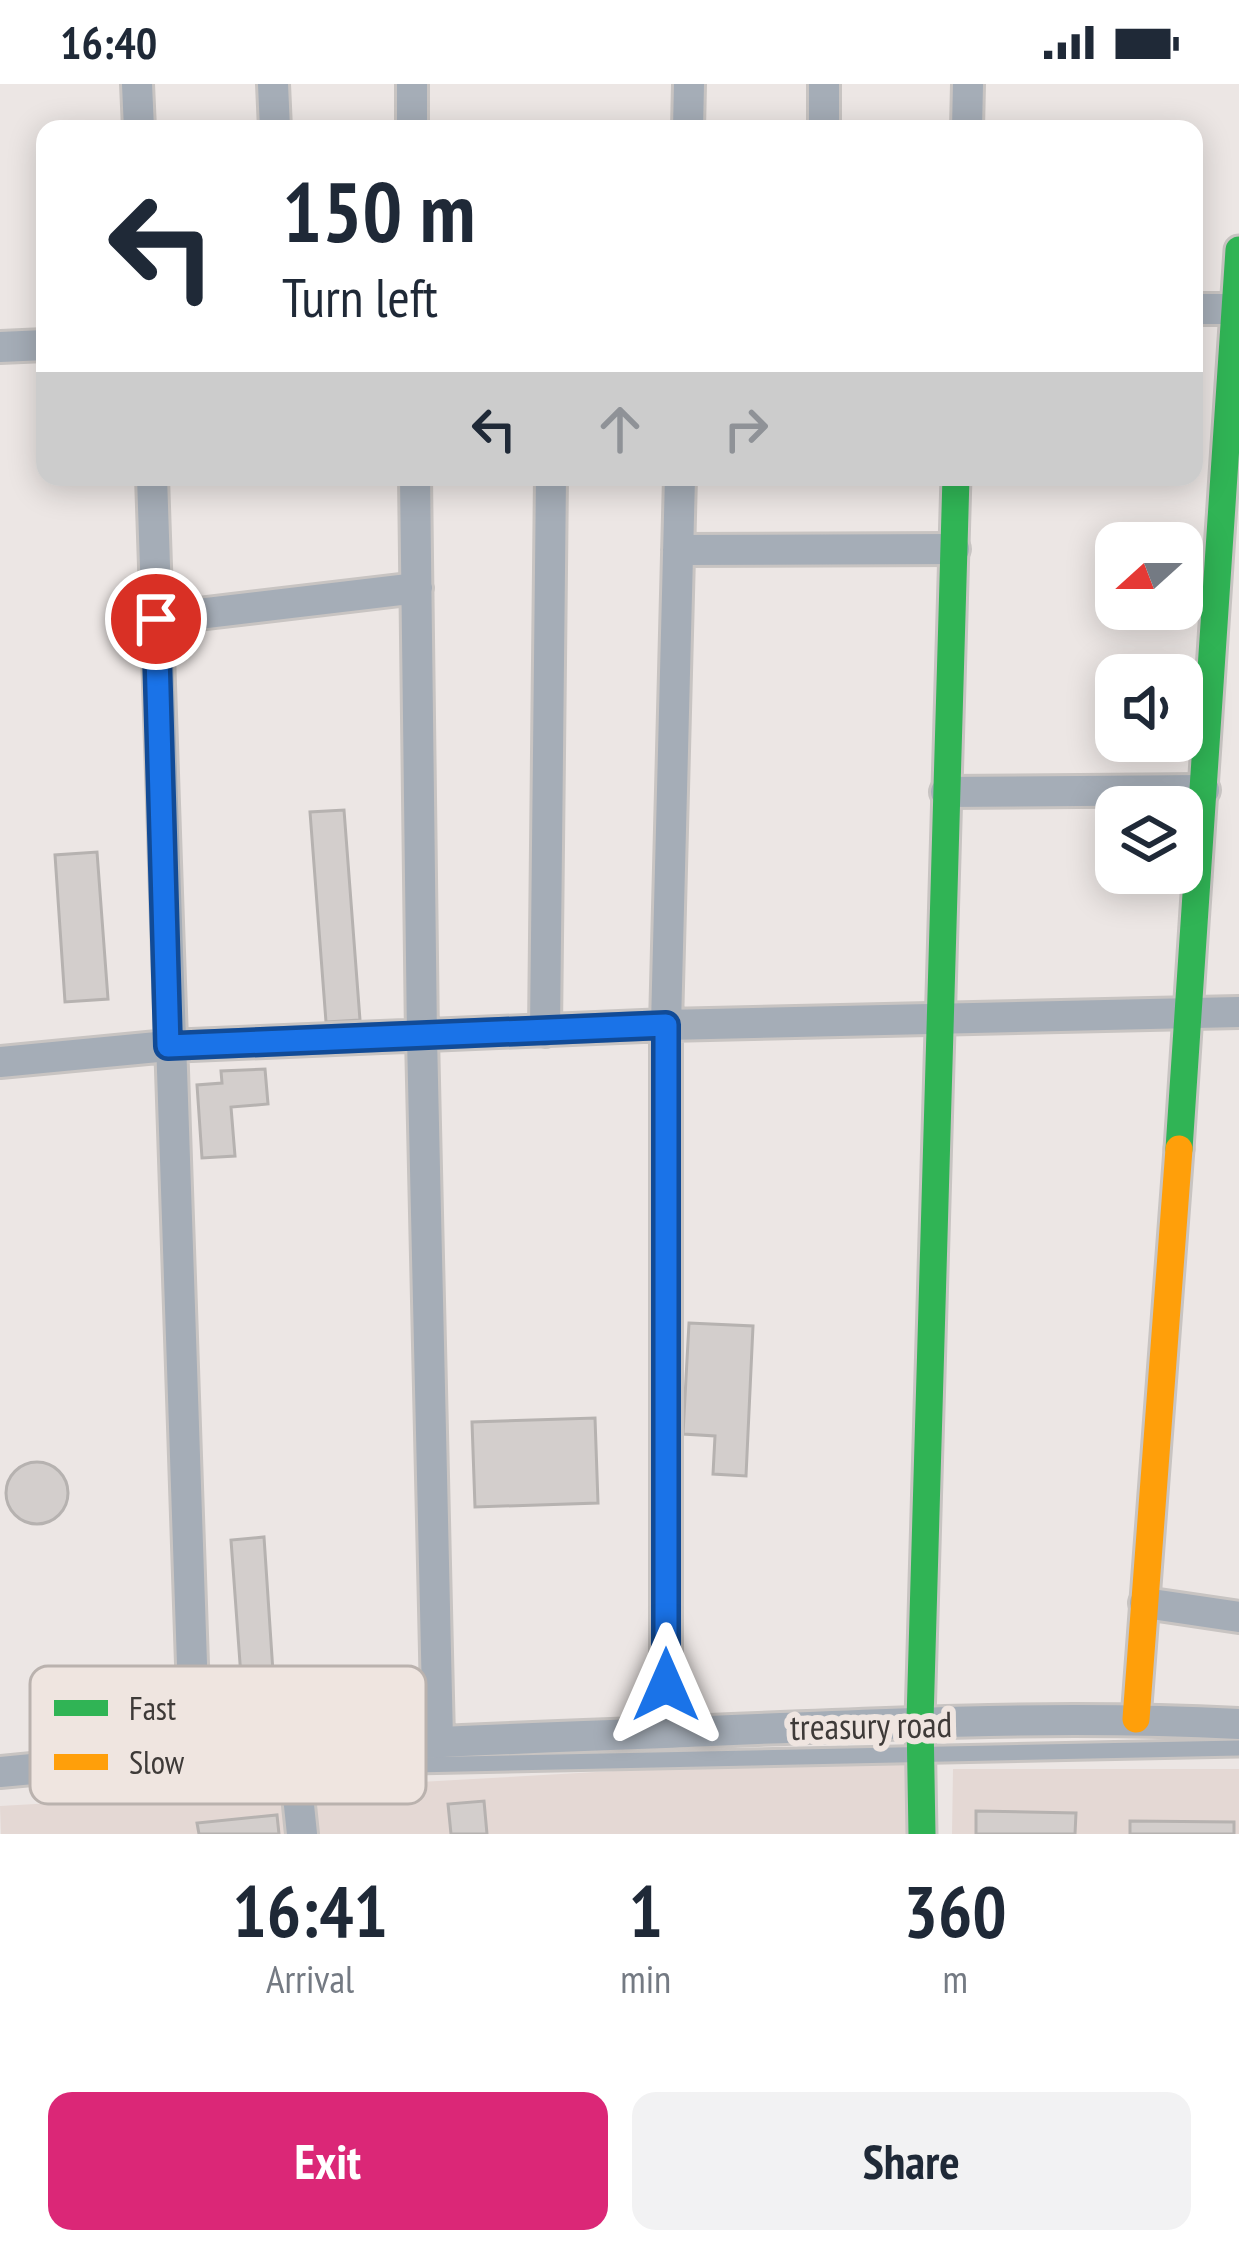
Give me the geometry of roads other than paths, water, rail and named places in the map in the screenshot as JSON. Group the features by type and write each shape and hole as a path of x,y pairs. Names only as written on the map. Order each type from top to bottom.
{"street":[{"path":"137,84 139,120"},
{"path":"273,84 275,120"},
{"path":"412,84 412,120"},
{"path":"688,120 689,84"},
{"path":"824,84 824,120"},
{"path":"967,120 968,84"},
{"path":"1136,1719 1190,1012 1239,250"},
{"path":"1203,309 1235,309"},
{"path":"0,347 36,345"},
{"path":"152,486 192,1666"},
{"path":"415,486 438,1740"},
{"path":"545,1031 551,486"},
{"path":"666,1732 666,1025 680,486"},
{"path":"922,1834 920,1720 956,486"},
{"path":"678,550 954,549"},
{"path":"156,619 417,588"},
{"path":"946,792 1204,790"},
{"path":"0,1061 168,1046 666,1025 1239,1012"},
{"path":"1144,1603 1239,1617"},
{"path":"426,1742 920,1720 1136,1719 1239,1724"},
{"path":"0,1772 30,1769"},
{"path":"299,1804 302,1834"}],"lane":[{"name":"treasury road","path":"426,1757 1239,1748"},
{"name":"treasury road","path":"0,1772 30,1771"}]}
